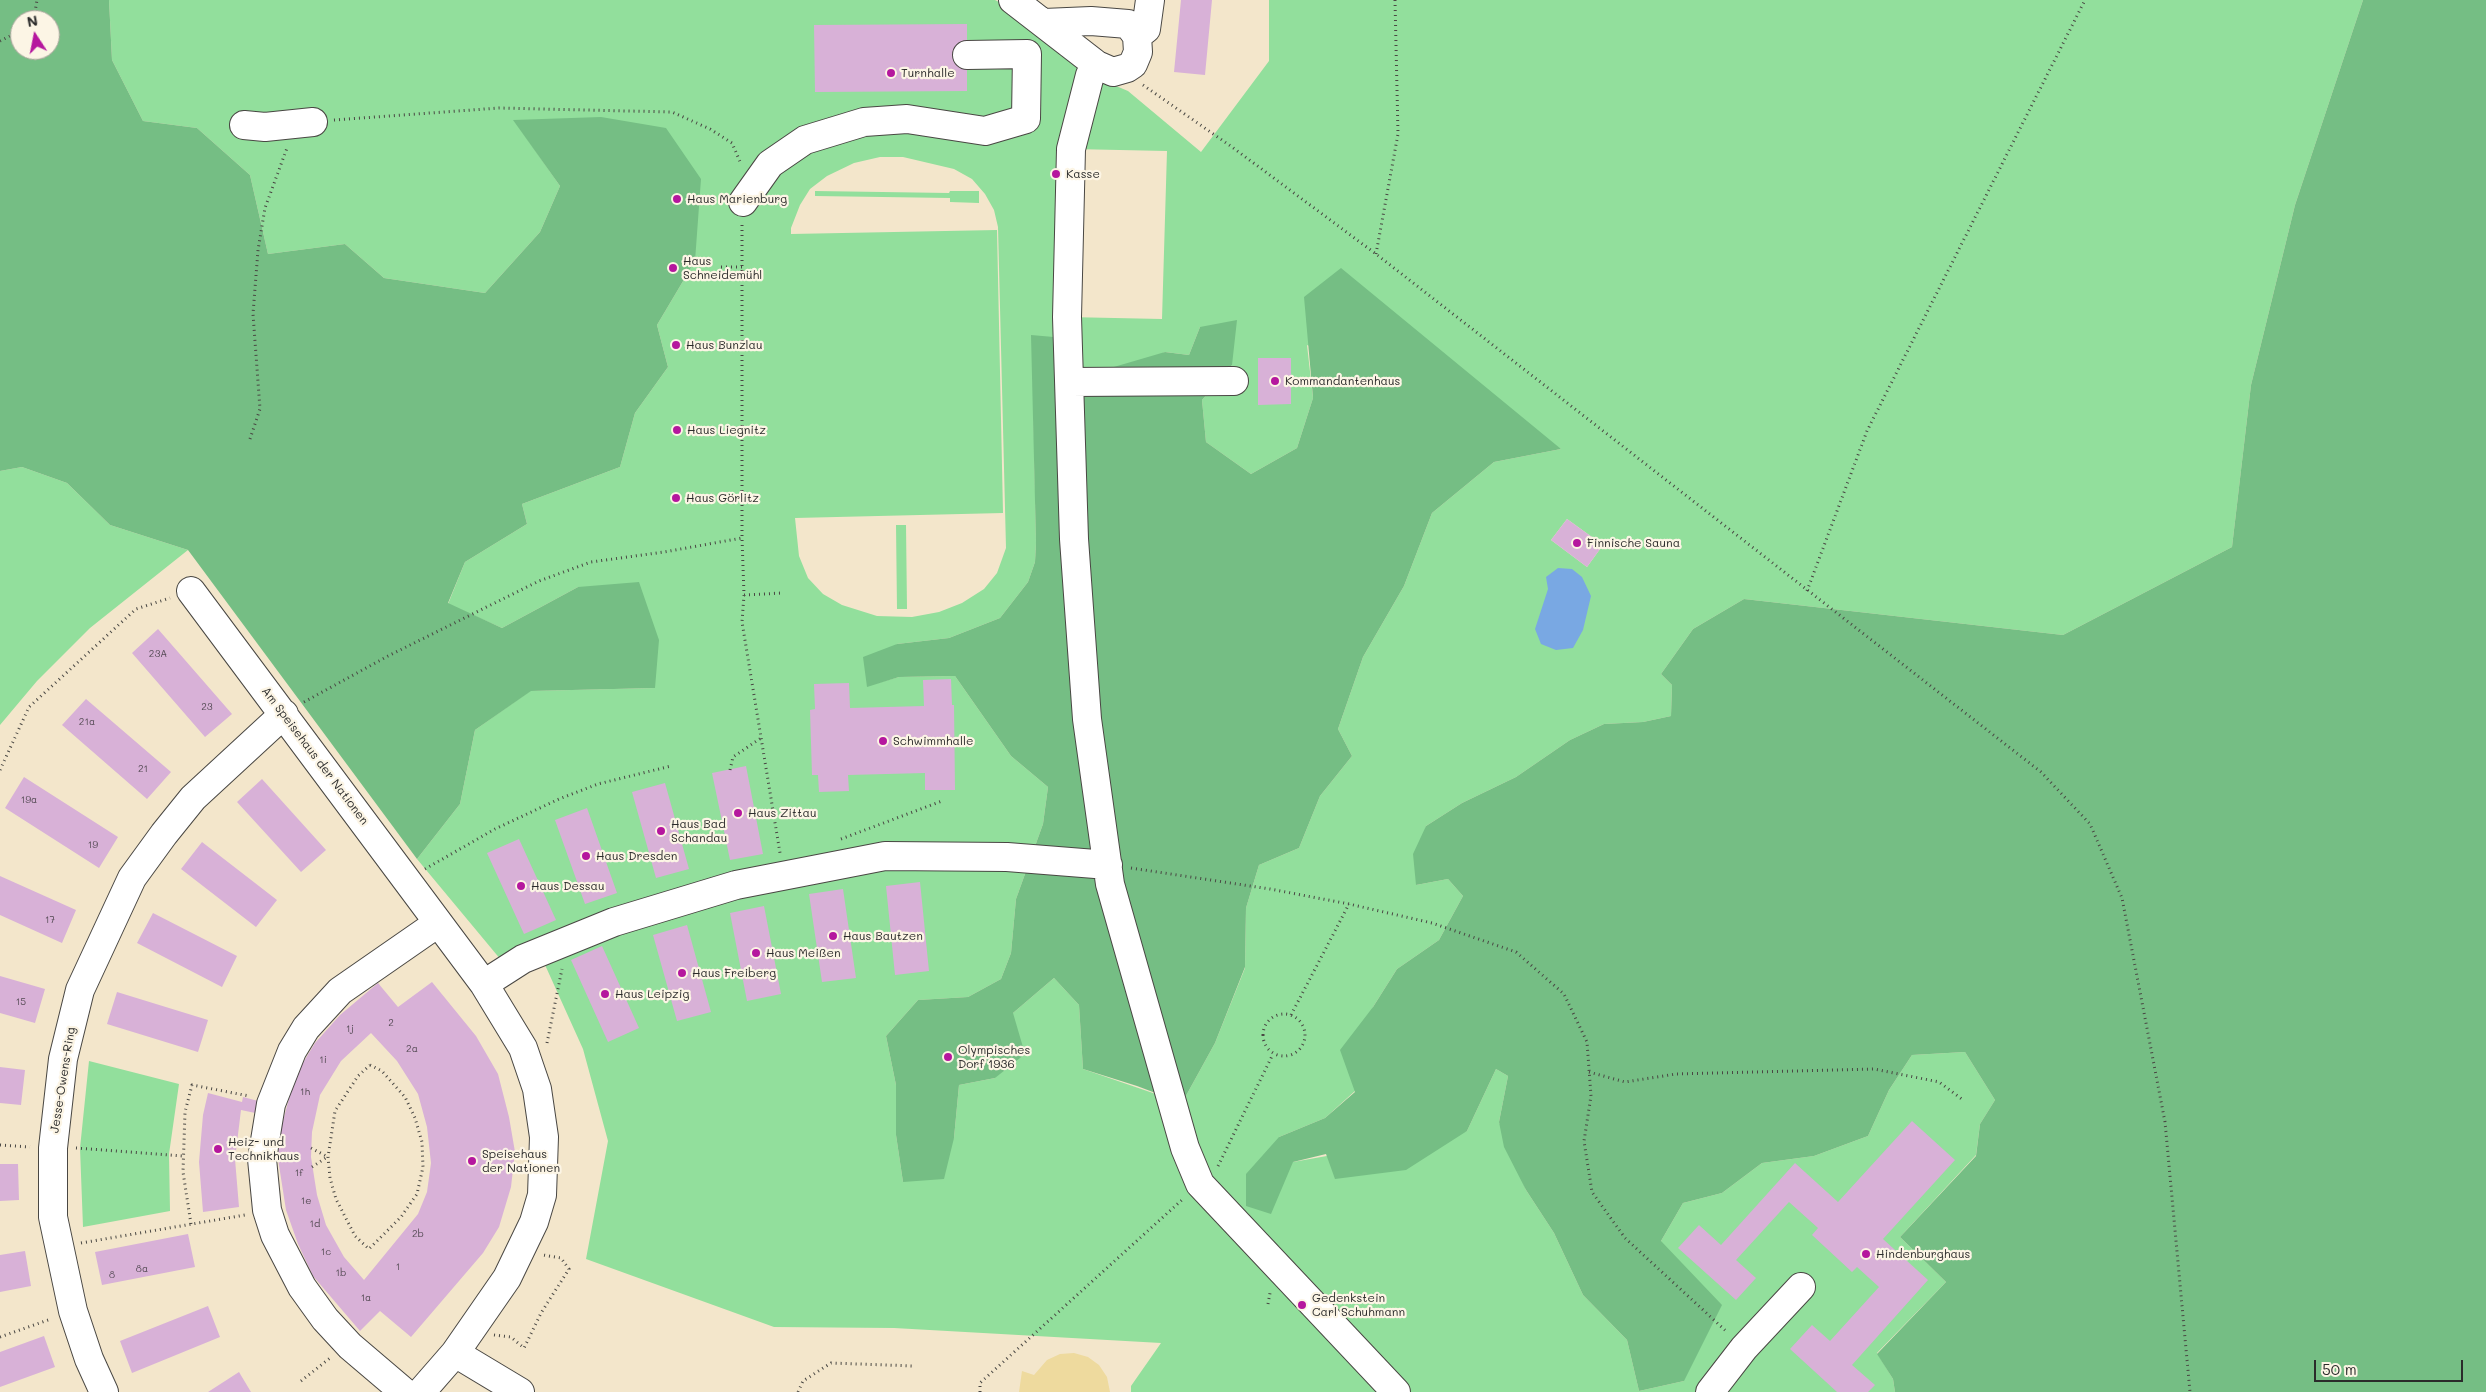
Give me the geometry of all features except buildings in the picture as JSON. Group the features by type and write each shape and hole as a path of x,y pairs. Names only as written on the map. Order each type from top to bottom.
{"street":[{"path":"1013,0 1097,65 1113,72 1133,64 1138,52 1137,36 1128,24 1112,21 1044,23"},
{"path":"1137,36 1146,29 1150,0"},
{"path":"742,202 770,164 805,140 864,122 907,119 985,131 1026,119 1027,54 967,55"},
{"path":"1097,65 1090,76 1072,148 1067,317 1074,539 1086,710 1110,884 1185,1148 1200,1184 1396,1392"},
{"path":"244,125 265,127 314,122"},
{"path":"1070,382 1234,380"},
{"name":"Am Speisehaus der Nationen","path":"191,591 484,984 523,1048 537,1089 544,1137 542,1195 534,1222 507,1278 462,1343 421,1392"},
{"name":"Jesse-Owens-Ring","path":"104,1392 89,1359 73,1311 53,1217 53,1148 64,1059 80,990 132,878 193,798 284,714"},
{"path":"484,984 523,959 614,922 736,885 885,856 1007,857 1108,865"},
{"path":"404,1392 348,1343 302,1287 275,1235 267,1210 262,1160 272,1101 292,1051 306,1028 340,992 438,922"},
{"path":"1710,1392 1744,1348 1801,1287"},
{"path":"462,1343 520,1392"}],"path":[{"path":"1376,254 1398,134 1395,0"},
{"path":"1807,591 1867,431 2085,0"},
{"path":"1127,68 1136,80 1232,147 1376,254 2041,772 2090,824 2122,898 2165,1122 2190,1392"},
{"path":"250,439 260,409 253,314 258,250 266,208 288,143 314,122 499,108 672,112 710,129 732,143 743,170 742,538 744,595 742,622 784,876"},
{"path":"721,267 742,267"},
{"path":"726,431 742,432"},
{"path":"725,498 742,498"},
{"path":"284,714 380,660 539,581 591,562 664,552 742,538"},
{"path":"0,770 29,707 136,609 191,591"},
{"path":"744,595 782,593"},
{"path":"730,770 733,757 761,738"},
{"path":"407,880 494,829 559,799 598,784 671,766"},
{"path":"835,841 942,800"},
{"path":"1108,865 1270,889 1349,904 1432,923 1516,952 1564,994 1587,1042 1592,1096 1584,1141 1592,1192 1625,1238 1744,1348"},
{"path":"1290,1015 1349,904"},
{"path":"545,1052 568,941"},
{"path":"1280,1014 1290,1015 1300,1021 1305,1032 1303,1044 1296,1053 1284,1057 1273,1054 1264,1042 1264,1026 1270,1018 1280,1014"},
{"path":"980,1392 980,1383 1218,1167 1273,1054"},
{"path":"312,1167 328,1157 335,1111 345,1094 370,1065 382,1071 405,1097 415,1118 422,1142 423,1167 417,1194 406,1210 369,1250 355,1236 340,1208 330,1178 328,1157"},
{"path":"1589,1072 1625,1082 1676,1074 1874,1068 1939,1082 1963,1100"},
{"path":"191,1224 183,1172 183,1156 186,1112 192,1085 272,1101"},
{"path":"0,1145 183,1156"},
{"path":"311,1148 328,1157"},
{"path":"59,1247 233,1217"},
{"path":"462,1343 510,1337 524,1348 541,1313 569,1269 560,1258 521,1250"},
{"path":"0,1337 73,1311"},
{"path":"301,1382 348,1343"},
{"path":"798,1392 803,1381 831,1362 914,1366"}],"green space":[{"path":"0,0 109,0 112,60 143,121 197,128 250,175 268,254 345,244 384,278 485,293 540,232 560,186 513,120 601,117 666,128 701,179 695,261 657,325 668,367 635,413 620,467 522,504 527,524 465,562 448,603 502,628 578,587 639,582 659,640 655,688 531,691 475,730 460,804 417,859 188,550 110,525 67,483 22,467 0,471"},
{"path":"109,0 995,0 1015,10 1090,75 1128,91 1201,152 1269,61 1269,0 2363,0 2295,205 2251,385 2232,547 2063,635 1744,599 1693,629 1661,674 1672,685 1671,716 1643,722 1604,724 1570,740 1516,777 1462,803 1426,826 1416,885 1448,879 1463,896 1439,940 1397,969 1373,1007 1355,1091 1325,1118 1279,1137 1293,1162 1467,1131 1496,1069 1508,1076 1499,1122 1526,1190 1554,1233 1583,1295 1627,1340 1639,1391 1684,1381 1661,1241 1683,1203 1722,1193 1762,1163 1814,1156 1868,1136 1889,1090 1912,1055 1965,1052 1995,1100 1980,1124 1976,1155 1900,1237 1946,1282 1877,1353 1893,1379 1895,1392 1131,1392 1131,1386 1161,1343 894,1328 774,1327 586,1259 608,1141 583,1049 541,956 511,972 417,859 460,804 475,730 530,691 655,688 578,587 502,628 448,604 465,562 527,524 522,504 620,467 635,413 668,367 657,325 695,261 514,120 560,186 540,232 485,293 384,278 345,244 268,254 250,175 197,128 143,121 112,60","holes":["1072,149 1167,151 1162,319 1067,317","880,157 903,157 954,169 972,179 985,194 994,210 998,227 1006,548 997,573 984,589 962,603 939,612 912,617 877,616 842,605 823,594 808,578 799,556 795,518 1003,513 997,230 791,234 791,228 800,205 810,189 827,176 854,163","1200,327 1232,365 1202,400 1206,442 1251,474 1297,448 1313,398 1307,345 1561,449 1494,462 1432,513 1404,586 1363,657 1338,729 1352,756 1320,796 1299,848 1259,865 1246,908 1245,968 1215,1043 1182,1103 1083,1069 1079,1005 1054,978 1013,1013 995,1078 959,1085 954,1138 903,1182 896,1135 896,1085 886,1036 918,1000 968,997 1001,979 1011,953 1016,899 1043,824 1048,787 1011,756 955,676 899,677 867,686 897,644 949,638 1000,618 1028,582 1035,562 1036,543 1032,335 1054,383 1089,392 1165,352 1189,355","1567,519 1603,545 1587,567 1551,540"]},
{"path":"2363,0 2486,0 2486,1392 1895,1392 1893,1379 1877,1354 1946,1282 1900,1237 1976,1156 1980,1124 1995,1100 1965,1052 1912,1055 1889,1090 1868,1136 1814,1156 1762,1163 1722,1193 1683,1203 1661,1241 1722,1305 1684,1381 1639,1391 1627,1340 1583,1295 1554,1233 1526,1190 1504,1147 1499,1122 1508,1076 1496,1069 1467,1131 1406,1170 1335,1179 1326,1154 1293,1162 1271,1214 1246,1206 1246,1174 1279,1137 1325,1118 1355,1092 1340,1050 1373,1007 1397,969 1439,940 1463,896 1448,879 1416,885 1413,854 1426,826 1462,803 1516,777 1570,740 1604,724 1643,722 1671,716 1672,685 1661,674 1693,629 1744,599 2063,635 2232,547 2251,385 2295,205"},
{"path":"815,191 949,193 950,191 979,191 979,203 950,202 950,198 815,196"},
{"path":"1341,268 1561,449 1494,462 1432,513 1404,586 1363,657 1338,729 1352,756 1320,796 1299,848 1259,865 1246,908 1245,967 1215,1043 1182,1103 1083,1069 1079,1005 1054,978 1013,1013 1025,1054 995,1078 959,1085 954,1138 944,1179 903,1182 896,1135 896,1085 886,1036 918,1000 968,997 1001,979 1011,953 1016,899 1043,824 1048,787 1011,756 955,676 899,677 867,687 863,657 897,644 949,638 1000,618 1028,582 1035,562 1036,543 1031,335 1065,338 1054,383 1089,392 1107,369 1165,352 1189,355 1200,327 1237,320 1232,365 1202,400 1206,442 1251,474 1297,448 1313,398 1304,297"},
{"path":"22,467 67,483 110,525 188,550 90,628 37,681 0,725 0,471"},
{"path":"896,525 906,525 907,609 897,609"},
{"path":"89,1061 179,1084 169,1154 170,1211 83,1227 80,1148"}],"sand":[{"path":"1074,1353 1088,1357 1099,1365 1107,1377 1110,1392 1019,1392 1022,1371 1034,1375 1047,1360 1060,1354"}],"water":[{"path":"1558,568 1572,569 1582,577 1591,596 1583,630 1573,648 1556,650 1541,644 1535,629 1548,589 1546,577"}],"place":[{"name":"Turnhalle","path":"891,73"},
{"name":"Kasse","path":"1056,174"},
{"name":"Haus Marienburg","path":"677,199"},
{"name":"Haus Schneidemühl","path":"673,268"},
{"name":"Haus Bunzlau","path":"676,345"},
{"name":"Kommandantenhaus","path":"1275,381"},
{"name":"Haus Liegnitz","path":"677,430"},
{"name":"Haus Görlitz","path":"676,498"},
{"name":"Finnische Sauna","path":"1577,543"},
{"name":"Schwimmhalle","path":"883,741"},
{"name":"Haus Zittau","path":"738,813"},
{"name":"Haus Bad Schandau","path":"661,831"},
{"name":"Haus Dresden","path":"586,856"},
{"name":"Haus Dessau","path":"521,886"},
{"name":"Haus Bautzen","path":"833,936"},
{"name":"Haus Meißen","path":"756,953"},
{"name":"Haus Freiberg","path":"682,973"},
{"name":"Haus Leipzig","path":"605,994"},
{"name":"Olympisches Dorf 1936","path":"948,1057"},
{"name":"Heiz- und Technikhaus","path":"218,1149"},
{"name":"Speisehaus der Nationen","path":"472,1161"},
{"name":"Hindenburghaus","path":"1866,1254"},
{"name":"Gedenkstein Carl Schuhmann","path":"1302,1305"}]}
